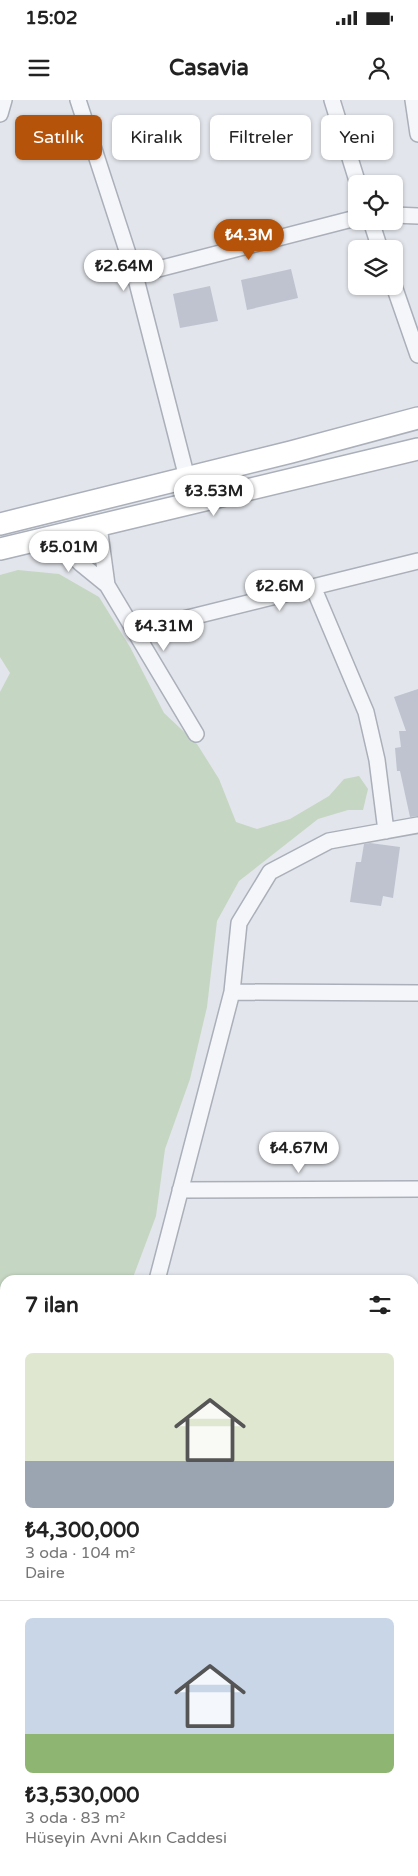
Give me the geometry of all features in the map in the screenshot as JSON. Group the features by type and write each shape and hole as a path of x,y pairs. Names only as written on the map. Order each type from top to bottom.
{"main road":[{"path":"0,524 418,418"},
{"path":"0,550 418,449"}],"street":[{"path":"0,114 4,100"},
{"path":"78,100 135,275 187,478"},
{"path":"332,100 355,175"},
{"path":"413,100 418,134"},
{"path":"403,215 418,216"},
{"path":"135,275 348,220"},
{"path":"397,295 418,355"},
{"path":"99,526 107,585"},
{"path":"55,536 80,562 107,585 196,734"},
{"path":"135,631 314,589 418,561"},
{"path":"314,589 366,712 377,760 386,831"},
{"path":"158,1275 232,992 239,923 270,872 328,841 418,825"},
{"path":"232,992 418,993"},
{"path":"180,1190 418,1189"}],"green space":[{"path":"18,570 59,574 99,597 130,647 164,713 197,744 219,779 236,822 257,829 290,819 329,796 344,779 359,776 368,789 363,810 348,810 318,819 239,881 217,921 207,1007 190,1079 165,1149 156,1216 134,1275 0,1275 0,692 10,673 0,657 0,575"}],"building":[{"path":"291,269 298,298 247,310 241,280"},
{"path":"210,286 218,321 180,328 173,294"},
{"path":"418,689 418,816 410,817 400,771 397,771 395,748 401,747 399,731 406,731 394,697"},
{"path":"364,844 400,847 393,898 383,896 381,906 350,902 356,862 361,862"}]}
